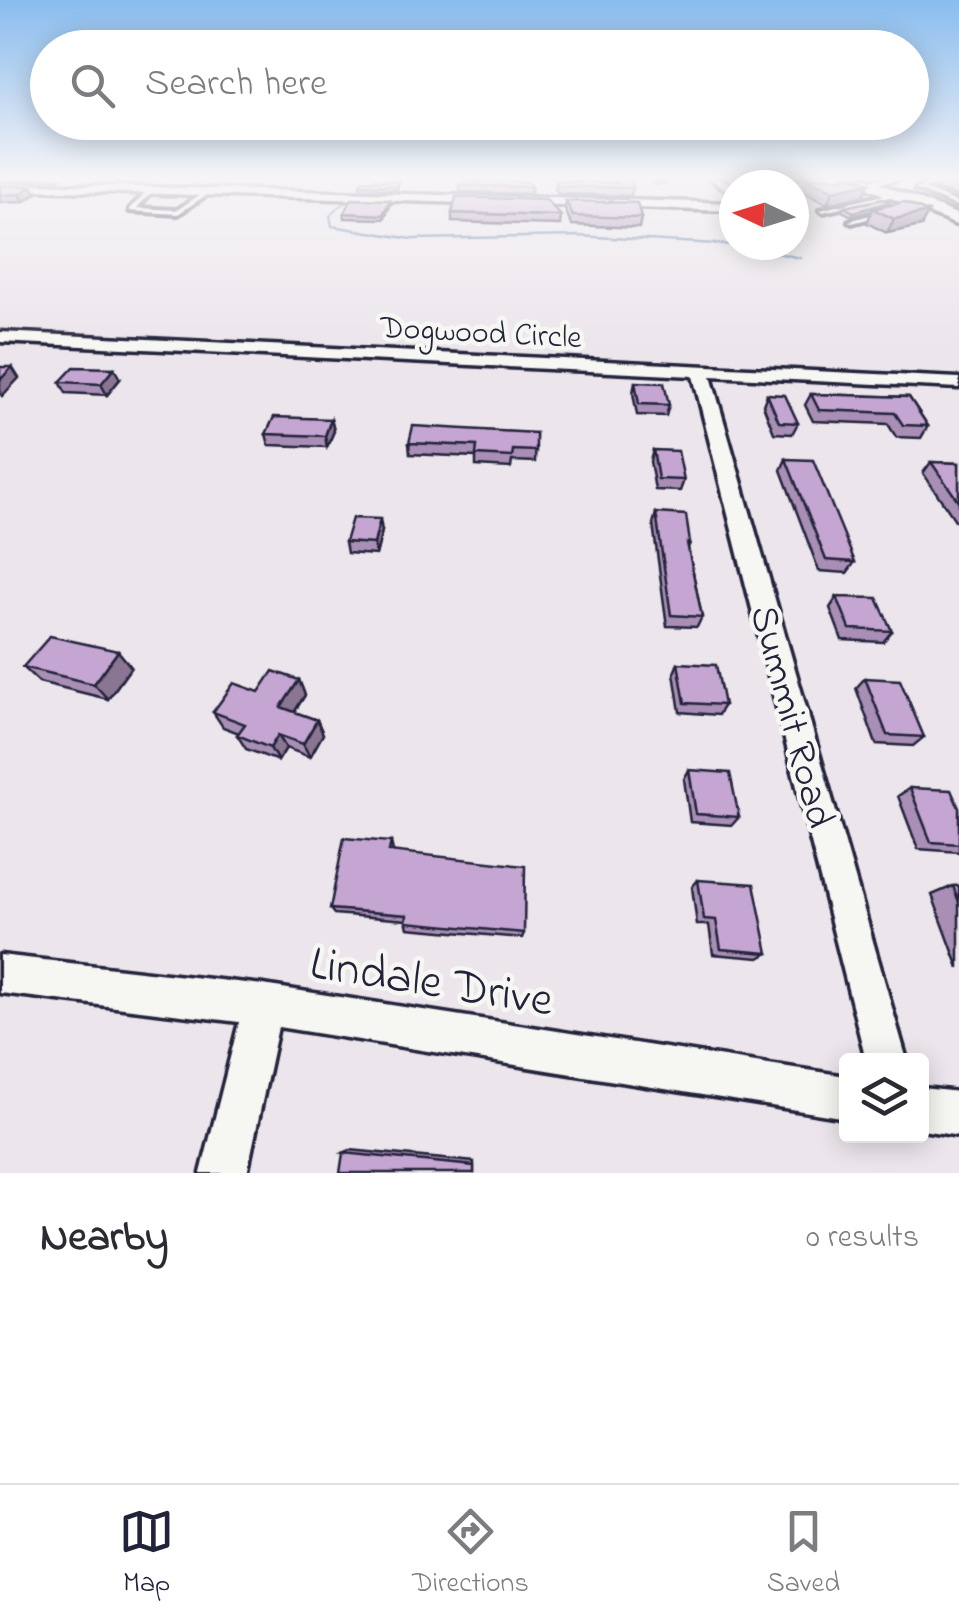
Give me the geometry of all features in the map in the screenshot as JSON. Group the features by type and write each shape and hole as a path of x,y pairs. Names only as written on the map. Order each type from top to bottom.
{"street":[{"name":"Dogwood Circle","path":"0,337 951,382"},
{"name":"Summit Road","path":"701,372 885,1053"},
{"path":"951,382 959,404"},
{"name":"Lindale Drive","path":"0,974 264,1005 839,1096"},
{"path":"224,1173 264,1005"},
{"path":"929,1109 959,1114"}],"building":[{"path":"0,367 12,367 0,380"},
{"path":"74,367 114,368 101,384 60,382"},
{"path":"635,382 664,383 669,405 639,404"},
{"path":"767,394 785,395 798,423 779,422"},
{"path":"811,394 909,397 928,426 903,425 895,413 819,410"},
{"path":"274,417 331,419 325,436 266,434"},
{"path":"413,426 536,433 536,451 513,450 512,457 476,455 477,446 409,443"},
{"path":"653,450 678,451 684,480 658,479"},
{"path":"786,459 813,460 855,562 826,560"},
{"path":"931,462 959,463 959,502"},
{"path":"656,513 686,515 687,543 702,617 671,615"},
{"path":"352,518 380,519 374,544 345,542"},
{"path":"837,597 877,598 892,631 850,629"},
{"path":"50,636 118,651 94,684 23,667"},
{"path":"678,663 716,665 724,705 685,703"},
{"path":"273,671 299,680 281,707 317,720 303,744 278,735 270,748 237,735 245,724 213,712 234,683 259,692"},
{"path":"865,678 900,680 924,737 887,735"},
{"path":"689,770 730,773 739,817 696,814"},
{"path":"910,788 951,790 959,808 959,844 931,842"},
{"path":"344,838 391,842 389,851 525,866 524,933 406,922 407,915 330,909"},
{"path":"698,880 754,884 768,953 721,949 716,920 704,919"},
{"path":"343,1153 474,1166 474,1173 340,1173"}],"waterway":[{"path":"373,233 412,239 578,236 719,244"}]}
